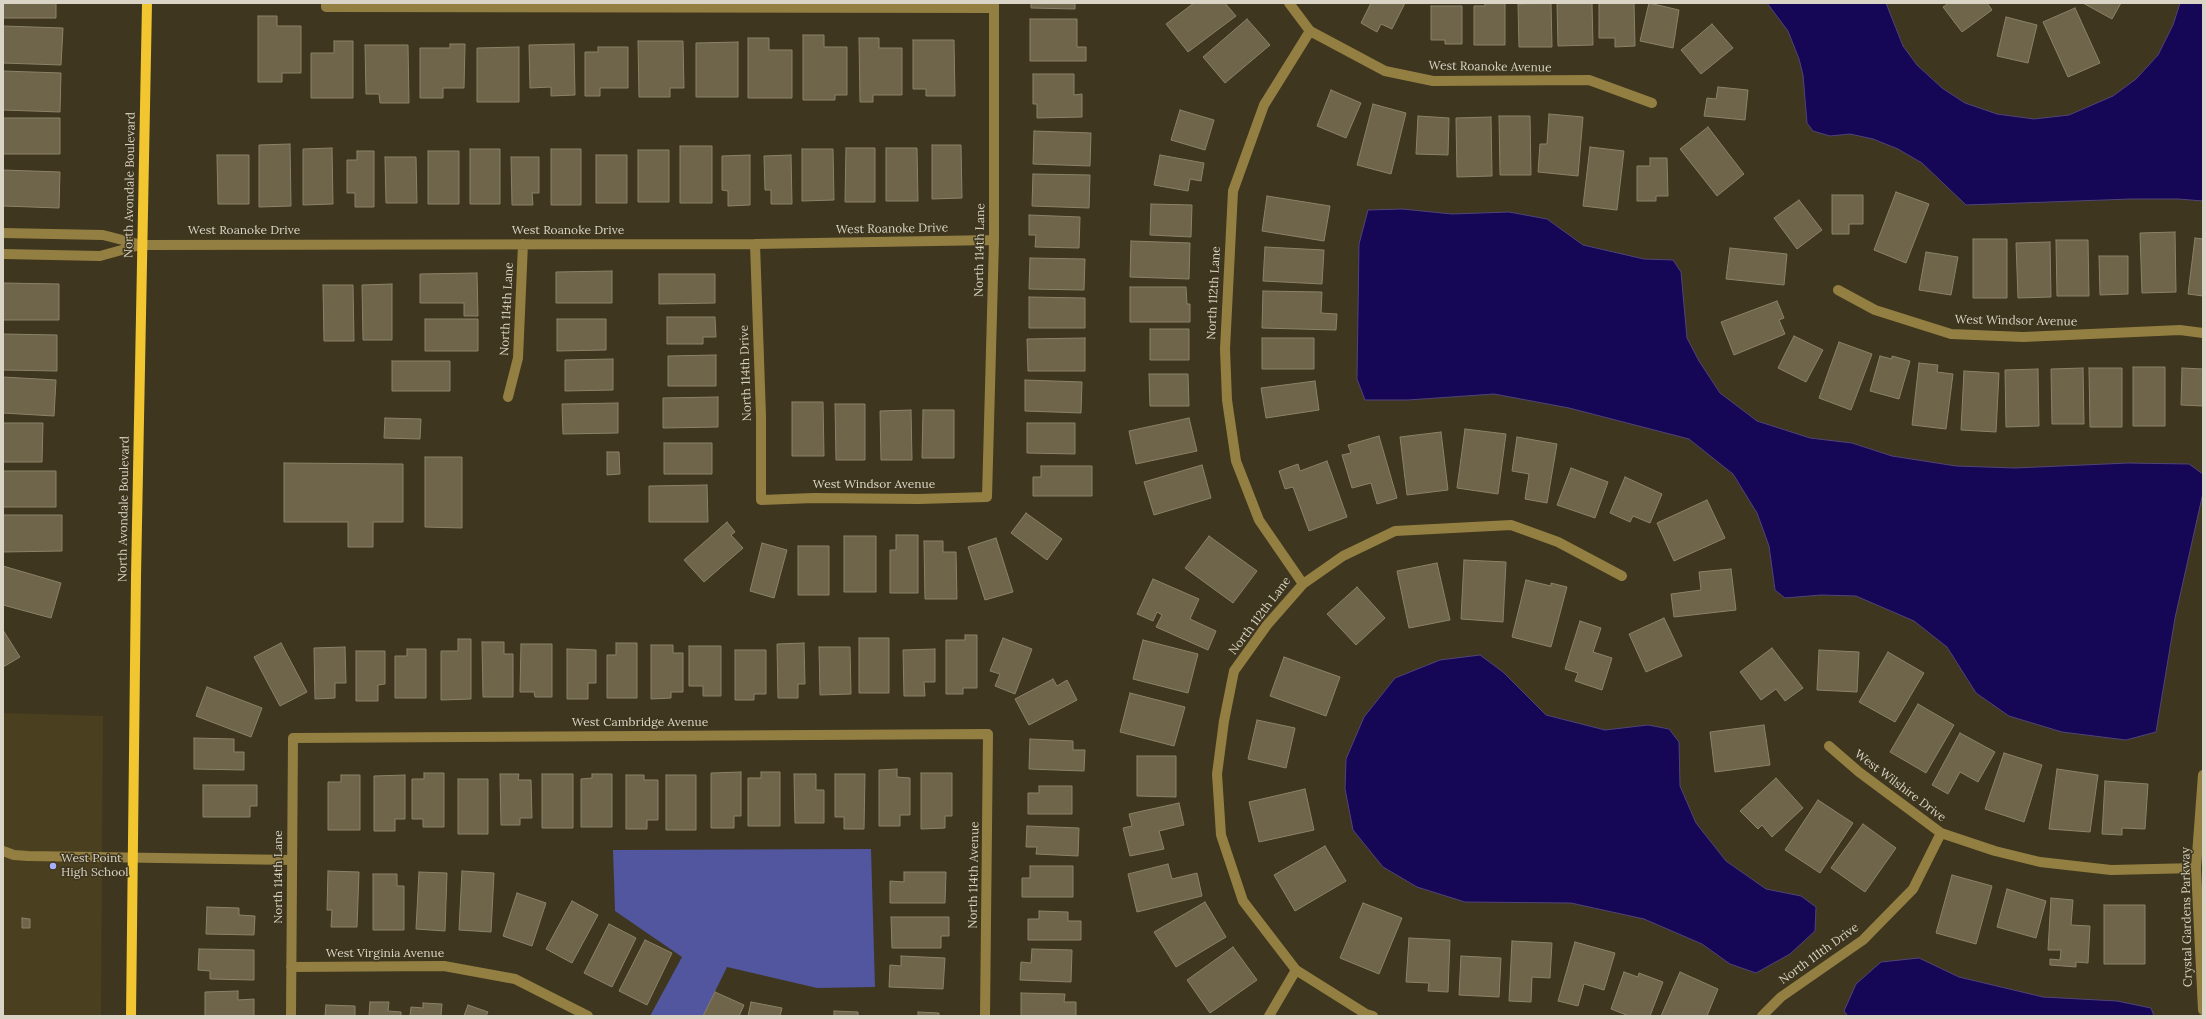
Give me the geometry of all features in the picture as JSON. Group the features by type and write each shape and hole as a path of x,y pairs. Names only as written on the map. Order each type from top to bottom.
{"main road":[{"name":"North Avondale Boulevard","path":"131,1016 147,3"}],"street":[{"path":"1289,3 1310,31"},
{"path":"326,5 994,5"},
{"name":"North 114th Lane","path":"988,497 994,240 994,5"},
{"name":"West Roanoke Avenue","path":"1310,31 1385,71 1426,80 1589,80 1652,103"},
{"name":"North 112th Lane","path":"1296,970 1243,901 1221,835 1217,774 1224,721 1234,671 1267,625 1303,584 1259,520 1236,461 1227,400 1225,349 1233,191 1264,105 1310,31"},
{"name":"West Roanoke Drive","path":"3,233 103,235 142,245"},
{"name":"West Roanoke Drive","path":"3,254 100,256 142,245 756,244 994,240"},
{"name":"North 114th Lane","path":"508,397 518,358 523,244"},
{"name":"North 114th Drive","path":"756,244 761,416 761,500"},
{"name":"West Windsor Avenue","path":"1838,290 1875,310 1951,334 2023,337 2180,330 2203,333"},
{"name":"West Windsor Avenue","path":"761,500 814,498 919,499 988,497"},
{"path":"1303,584 1343,556 1395,532 1511,525 1558,542 1622,576"},
{"name":"West Cambridge Avenue","path":"293,738 988,734"},
{"name":"North 114th Avenue","path":"985,1016 988,734"},
{"name":"North 114th Lane","path":"291,1016 293,738"},
{"name":"West Wilshire Drive","path":"1830,746 1858,772 1941,833 1996,851 2040,862 2111,870 2196,868"},
{"name":"Crystal Gardens Parkway","path":"2203,775 2196,868 2203,1010"},
{"name":"North 111th Drive","path":"1762,1016 1781,997 1863,940 1914,889 1941,833"},
{"path":"3,851 14,855 28,856 292,860"},
{"name":"West Virginia Avenue","path":"291,967 444,966 516,979 588,1016"},
{"path":"1269,1016 1296,970 1366,1014 1373,1016"}],"shaded area":[{"path":"1767,3 1886,3 1903,46 1917,65 1942,88 1965,103 1997,114 2034,119 2069,115 2113,96 2136,79 2158,55 2173,25 2180,3 2203,3 2203,201 2178,199 2131,199 1966,205 1922,163 1898,149 1873,139 1850,134 1830,136 1813,131 1807,123 1803,75 1799,59 1788,31"},
{"path":"1402,209 1452,214 1509,212 1547,219 1583,245 1644,259 1673,260 1681,272 1687,338 1699,361 1720,393 1757,421 1810,438 1852,443 1892,456 1956,466 2015,468 2128,463 2189,464 2203,474 2203,493 2175,618 2156,732 2126,740 2062,732 2009,716 1976,693 1947,647 1914,621 1856,596 1821,595 1785,598 1775,590 1769,546 1757,513 1733,474 1689,439 1569,408 1494,394 1408,400 1365,400 1357,379 1359,244 1368,210"},
{"path":"1480,655 1503,672 1546,715 1605,730 1648,725 1669,729 1679,742 1680,786 1696,823 1726,861 1766,889 1801,896 1816,907 1815,931 1790,954 1756,973 1730,964 1702,944 1644,919 1571,903 1465,902 1417,887 1383,867 1353,830 1345,789 1346,759 1364,717 1395,678 1440,660"},
{"name":"West Point High School","path":"3,713 103,716 101,1016 3,1016"},
{"path":"871,849 875,987 817,988 727,967 703,1016 650,1016 682,957 615,911 613,850"},
{"path":"1919,958 1959,977 2043,997 2117,1001 2151,1008 2154,1016 1848,1016 1844,1011 1856,984 1881,962"}],"building":[{"path":"3,3 56,3 56,18 3,18"},
{"path":"1031,3 1075,3 1075,9 1031,8"},
{"path":"1194,3 1225,3 1236,16 1188,52 1166,24"},
{"path":"1371,3 1405,3 1392,29 1381,24 1377,32 1361,23"},
{"path":"1485,3 1505,3 1505,45 1474,45 1474,6 1485,6"},
{"path":"1551,3 1552,47 1519,47 1518,4"},
{"path":"1557,3 1592,3 1593,45 1558,46"},
{"path":"1599,3 1634,3 1635,46 1615,47 1615,38 1599,38"},
{"path":"1649,3 1679,10 1673,48 1640,41"},
{"path":"1949,3 1987,3 1992,10 1962,32 1943,7"},
{"path":"2083,3 2121,3 2112,19"},
{"path":"1431,6 1462,6 1462,44 1445,44 1445,40 1431,40"},
{"path":"2075,8 2100,63 2068,77 2043,22"},
{"path":"258,16 277,16 277,26 301,26 301,73 282,73 282,82 258,82"},
{"path":"2006,17 2037,25 2028,63 1997,56"},
{"path":"1030,19 1077,19 1077,47 1086,47 1086,61 1030,61"},
{"path":"1247,19 1270,45 1225,83 1203,57"},
{"path":"1712,24 1733,48 1701,74 1681,50"},
{"path":"3,26 63,28 61,65 3,63"},
{"path":"803,35 824,35 824,47 847,47 847,95 835,95 835,100 803,100"},
{"path":"748,38 769,38 769,50 792,50 792,98 748,98"},
{"path":"859,38 879,38 879,48 902,48 902,95 873,95 873,102 860,102"},
{"path":"913,40 954,40 955,96 926,96 926,89 913,89"},
{"path":"334,41 353,41 353,98 311,98 311,53 334,53"},
{"path":"638,41 683,41 684,88 670,88 670,97 639,97"},
{"path":"738,42 738,97 696,97 696,43"},
{"path":"450,44 465,44 464,88 443,88 443,98 420,98 420,48 450,48"},
{"path":"574,44 575,95 551,96 551,87 530,88 529,45"},
{"path":"365,45 408,45 409,103 380,103 379,94 366,94"},
{"path":"519,47 519,102 477,102 477,48"},
{"path":"598,47 628,47 628,88 600,88 600,96 585,96 585,52 598,52"},
{"path":"3,71 61,73 60,112 3,110"},
{"path":"1033,74 1074,74 1074,95 1082,94 1082,117 1037,118 1037,104 1033,104"},
{"path":"1718,87 1748,90 1745,120 1704,116 1707,98 1716,99"},
{"path":"1331,90 1361,103 1346,138 1317,126"},
{"path":"1373,104 1406,113 1391,174 1357,165"},
{"path":"1180,110 1214,120 1205,150 1171,140"},
{"path":"1549,114 1583,117 1578,176 1538,172 1540,144 1547,144"},
{"path":"1418,116 1449,118 1448,155 1416,154"},
{"path":"1499,116 1530,116 1531,175 1500,175"},
{"path":"1491,117 1492,176 1457,177 1456,118"},
{"path":"3,118 60,118 60,154 3,154"},
{"path":"1708,127 1744,174 1717,196 1680,149"},
{"path":"1034,131 1091,133 1090,166 1033,164"},
{"path":"290,144 291,206 259,207 259,145"},
{"path":"932,145 961,145 962,198 932,199"},
{"path":"680,146 712,146 712,203 680,203"},
{"path":"1590,147 1624,151 1617,210 1583,206"},
{"path":"332,148 333,204 303,205 303,149"},
{"path":"846,148 875,148 875,202 845,202"},
{"path":"886,148 917,148 918,201 886,201"},
{"path":"470,149 500,149 500,204 470,204"},
{"path":"551,149 581,149 581,205 551,205"},
{"path":"802,149 833,149 834,200 802,201"},
{"path":"638,150 669,150 669,202 638,202"},
{"path":"357,151 374,151 374,207 355,207 355,193 347,193 347,160 357,160"},
{"path":"428,151 459,151 459,204 428,204"},
{"path":"217,155 249,155 249,204 218,204"},
{"path":"596,155 627,155 627,203 596,203"},
{"path":"750,155 750,205 728,206 728,191 722,190 722,156"},
{"path":"791,155 792,204 771,204 771,190 765,190 764,156"},
{"path":"1160,155 1204,163 1201,181 1190,179 1188,191 1154,185"},
{"path":"385,157 416,157 417,203 386,203"},
{"path":"511,157 539,157 539,193 532,193 533,205 512,205"},
{"path":"1650,158 1667,158 1668,196 1656,196 1656,201 1637,201 1637,166 1650,166"},
{"path":"3,170 60,172 59,208 3,206"},
{"path":"1033,174 1090,175 1089,208 1032,206"},
{"path":"1896,192 1929,204 1906,263 1874,250"},
{"path":"1832,195 1863,195 1863,224 1849,224 1849,234 1832,234"},
{"path":"1267,196 1330,206 1324,241 1262,231"},
{"path":"1799,200 1822,230 1797,249 1774,218"},
{"path":"1151,204 1192,205 1191,237 1150,235"},
{"path":"1029,215 1080,217 1079,248 1035,247 1036,235 1029,235"},
{"path":"2175,232 2176,292 2142,293 2140,233"},
{"path":"2195,238 2203,239 2203,296 2188,294"},
{"path":"1973,239 2007,239 2007,298 1973,298"},
{"path":"2056,240 2088,240 2089,296 2057,296"},
{"path":"1131,241 1190,243 1189,279 1130,277"},
{"path":"2050,242 2051,297 2018,298 2016,243"},
{"path":"1265,247 1324,250 1322,284 1263,281"},
{"path":"1730,248 1787,254 1784,285 1726,279"},
{"path":"1926,252 1958,257 1951,295 1919,290"},
{"path":"2099,256 2128,256 2128,294 2100,295"},
{"path":"1030,258 1085,259 1084,290 1029,289"},
{"path":"612,271 612,303 556,303 556,272"},
{"path":"477,273 478,316 464,316 464,303 420,303 420,274"},
{"path":"659,274 715,274 715,303 659,304"},
{"path":"3,283 59,284 59,320 3,320"},
{"path":"392,284 392,340 363,340 362,285"},
{"path":"323,285 353,285 354,341 324,341"},
{"path":"1130,287 1186,287 1187,304 1190,304 1190,322 1130,322"},
{"path":"1263,291 1322,292 1321,313 1337,314 1336,330 1262,328"},
{"path":"1029,297 1085,298 1085,328 1029,328"},
{"path":"1777,301 1784,318 1779,320 1785,334 1734,355 1721,322"},
{"path":"667,317 715,317 716,337 703,337 703,344 667,344"},
{"path":"425,319 478,319 478,351 425,351"},
{"path":"557,319 606,319 606,350 557,351"},
{"path":"1150,329 1189,329 1189,360 1150,360"},
{"path":"3,334 57,335 57,371 3,370"},
{"path":"1794,336 1823,350 1806,382 1778,368"},
{"path":"1085,338 1085,371 1028,371 1027,339"},
{"path":"1262,338 1314,338 1314,369 1262,369"},
{"path":"1839,342 1872,354 1851,410 1819,398"},
{"path":"716,355 716,386 668,386 668,356"},
{"path":"1880,356 1892,359 1892,356 1910,361 1899,399 1870,391"},
{"path":"613,359 613,390 565,391 565,360"},
{"path":"392,361 450,361 450,391 392,391"},
{"path":"1919,363 1938,365 1937,372 1953,374 1946,429 1912,425"},
{"path":"2133,367 2165,367 2165,426 2133,426"},
{"path":"2083,368 2084,424 2052,424 2051,369"},
{"path":"2089,368 2122,368 2122,427 2090,427"},
{"path":"2182,368 2203,369 2203,406 2181,405"},
{"path":"2038,369 2039,426 2006,427 2005,370"},
{"path":"1964,371 1999,373 1996,432 1961,430"},
{"path":"1149,374 1188,374 1189,406 1150,406"},
{"path":"3,377 56,380 54,416 3,413"},
{"path":"1025,380 1082,382 1081,413 1025,411"},
{"path":"1315,381 1319,410 1266,418 1261,388"},
{"path":"718,397 718,427 663,428 663,398"},
{"path":"792,402 823,402 824,456 792,456"},
{"path":"618,403 618,433 563,434 562,404"},
{"path":"835,404 865,404 865,460 836,460"},
{"path":"911,410 912,460 881,460 880,411"},
{"path":"923,410 954,410 954,458 922,458"},
{"path":"385,418 421,419 420,439 384,438"},
{"path":"1189,418 1197,451 1136,464 1129,431"},
{"path":"3,423 43,423 42,462 3,462"},
{"path":"1027,423 1075,423 1075,454 1027,453"},
{"path":"1465,429 1506,434 1498,494 1457,488"},
{"path":"1441,432 1448,490 1407,495 1400,437"},
{"path":"1379,436 1397,498 1377,504 1371,483 1352,488 1342,455 1351,453 1348,445"},
{"path":"1517,437 1557,444 1547,503 1525,499 1529,474 1512,471"},
{"path":"664,443 712,443 712,474 664,474"},
{"path":"607,452 619,452 620,474 607,475"},
{"path":"425,457 462,457 462,528 425,527"},
{"path":"1327,461 1347,517 1309,531 1293,487 1285,489 1279,471 1298,464 1300,471"},
{"path":"284,463 403,464 403,522 373,522 373,547 348,547 348,522 284,522"},
{"path":"1202,465 1211,498 1154,515 1144,482"},
{"path":"1041,466 1092,466 1092,496 1033,496 1033,477 1041,477"},
{"path":"1571,468 1608,482 1595,518 1557,505"},
{"path":"3,471 56,471 56,507 3,507"},
{"path":"1625,477 1662,494 1650,523 1633,516 1630,522 1610,513"},
{"path":"707,485 708,522 649,522 649,486"},
{"path":"1707,500 1725,538 1674,561 1657,523"},
{"path":"1026,513 1062,539 1047,560 1011,533"},
{"path":"3,515 62,515 62,551 3,552"},
{"path":"727,522 735,532 731,535 743,548 704,582 684,560"},
{"path":"896,535 918,535 918,593 890,593 890,550 896,550"},
{"path":"844,536 876,536 876,592 844,592"},
{"path":"1209,536 1257,571 1233,603 1185,568"},
{"path":"996,538 1013,592 985,600 968,547"},
{"path":"924,541 943,541 943,552 956,552 957,599 925,599"},
{"path":"762,543 787,550 774,598 750,591"},
{"path":"798,546 829,546 829,595 798,595"},
{"path":"1464,560 1506,562 1503,622 1461,619"},
{"path":"1437,563 1450,620 1409,628 1397,571"},
{"path":"3,566 61,583 51,618 3,605"},
{"path":"1731,569 1736,610 1674,617 1671,594 1701,590 1699,572"},
{"path":"1153,579 1199,599 1190,619 1216,631 1208,650 1156,627 1162,615 1157,612 1153,621 1137,614"},
{"path":"1526,580 1551,586 1551,583 1567,587 1551,647 1512,637"},
{"path":"1357,587 1385,618 1356,645 1327,614"},
{"path":"1664,618 1682,656 1646,672 1629,634"},
{"path":"1580,621 1601,628 1593,652 1612,658 1602,690 1575,681 1578,673 1565,669"},
{"path":"3,630 20,657 3,667"},
{"path":"965,635 977,635 977,688 963,688 963,694 946,694 946,640 965,640"},
{"path":"859,638 889,638 889,693 859,693"},
{"path":"1003,638 1032,649 1015,694 995,686 1000,674 990,671"},
{"path":"458,639 471,639 471,699 441,700 441,651 458,651"},
{"path":"1143,640 1198,654 1188,693 1133,679"},
{"path":"482,642 504,642 504,654 513,654 513,697 483,697"},
{"path":"281,643 307,692 280,706 254,657"},
{"path":"616,643 637,643 637,698 607,698 607,655 616,655"},
{"path":"804,643 805,684 798,684 798,698 778,698 777,644"},
{"path":"521,644 552,644 552,697 535,697 534,692 520,692"},
{"path":"651,645 673,645 673,653 683,653 683,692 671,692 671,698 651,699"},
{"path":"689,646 721,646 721,696 703,696 703,686 689,686"},
{"path":"345,647 346,683 335,683 335,698 315,699 314,648"},
{"path":"819,647 850,647 851,694 820,695"},
{"path":"1772,648 1803,688 1785,701 1776,689 1761,700 1740,672"},
{"path":"407,649 426,649 426,698 395,698 395,656 407,656"},
{"path":"567,649 596,650 596,683 588,683 588,699 567,699"},
{"path":"935,649 935,682 924,682 925,696 904,696 903,650"},
{"path":"735,650 766,650 766,694 754,694 754,700 735,700"},
{"path":"1819,650 1859,652 1857,692 1817,690"},
{"path":"356,651 385,651 385,684 378,685 378,701 356,701"},
{"path":"1888,652 1924,673 1895,722 1859,702"},
{"path":"1284,657 1340,677 1326,716 1270,696"},
{"path":"1053,679 1057,686 1067,680 1077,700 1029,725 1015,699"},
{"path":"207,687 262,708 251,737 196,716"},
{"path":"1130,693 1185,707 1174,746 1120,732"},
{"path":"1918,704 1954,725 1926,773 1890,752"},
{"path":"1257,720 1295,728 1286,768 1248,759"},
{"path":"1764,725 1770,765 1715,772 1710,732"},
{"path":"1960,733 1995,752 1978,782 1960,772 1948,794 1932,785"},
{"path":"194,738 234,739 234,752 244,752 244,770 194,769"},
{"path":"1030,739 1073,741 1073,750 1085,750 1084,771 1029,769"},
{"path":"2004,753 2042,765 2024,822 1985,809"},
{"path":"1137,756 1176,756 1176,797 1137,796"},
{"path":"897,769 897,777 910,778 910,815 900,815 900,826 879,826 879,770"},
{"path":"2057,769 2098,775 2090,832 2049,829"},
{"path":"741,772 741,816 734,816 734,828 711,828 711,773"},
{"path":"761,772 780,772 780,826 748,826 748,778 761,778"},
{"path":"424,773 444,773 444,827 423,827 423,819 412,819 412,779 424,779"},
{"path":"921,773 952,773 952,816 945,816 945,828 921,829"},
{"path":"500,774 519,774 518,780 531,780 532,818 520,818 520,825 501,825"},
{"path":"542,774 573,774 573,828 542,828"},
{"path":"592,774 612,774 612,827 581,827 581,779 592,778"},
{"path":"794,774 816,774 816,790 824,790 824,823 795,823"},
{"path":"835,774 865,774 864,829 844,829 844,817 835,817"},
{"path":"341,775 360,775 360,830 328,830 328,782 341,782"},
{"path":"405,775 405,819 395,819 395,831 374,831 374,776"},
{"path":"626,775 644,775 644,780 658,780 658,820 647,820 647,829 626,829"},
{"path":"666,775 696,775 696,830 666,830"},
{"path":"1776,778 1803,808 1772,837 1762,825 1758,829 1740,811"},
{"path":"458,779 488,779 488,834 458,834"},
{"path":"2105,781 2148,784 2145,829 2122,828 2122,835 2102,834"},
{"path":"203,785 257,785 257,806 250,806 250,817 203,817"},
{"path":"1039,786 1072,786 1072,814 1028,814 1028,793 1039,793"},
{"path":"1305,789 1314,830 1259,842 1249,802"},
{"path":"1818,800 1853,823 1820,873 1785,850"},
{"path":"1179,803 1184,825 1159,831 1164,849 1130,856 1123,828 1132,826 1129,814"},
{"path":"1863,824 1896,848 1865,892 1831,868"},
{"path":"1027,826 1079,828 1078,856 1036,854 1037,847 1026,847"},
{"path":"1325,846 1346,881 1295,911 1274,875"},
{"path":"1168,864 1172,879 1197,873 1202,896 1137,912 1128,874"},
{"path":"1030,866 1073,866 1073,897 1022,897 1022,878 1030,878"},
{"path":"328,871 359,872 357,927 331,927 332,910 327,910"},
{"path":"462,871 494,873 491,932 459,930"},
{"path":"419,872 447,873 445,931 416,929"},
{"path":"904,872 946,872 945,903 890,903 890,881 904,882"},
{"path":"373,874 397,874 397,886 404,886 404,930 373,930"},
{"path":"1952,875 1992,886 1976,944 1936,933"},
{"path":"2007,889 2046,901 2036,938 1997,927"},
{"path":"517,893 546,903 532,946 503,936"},
{"path":"2051,898 2073,900 2071,925 2090,926 2088,963 2076,962 2076,967 2050,965 2050,959 2060,960 2061,950 2048,950"},
{"path":"572,901 598,915 572,963 546,949"},
{"path":"1205,902 1226,937 1176,967 1154,932"},
{"path":"1363,903 1402,918 1379,974 1340,958"},
{"path":"2104,905 2145,905 2145,964 2104,964"},
{"path":"207,907 239,908 239,915 255,916 254,935 206,934"},
{"path":"1039,911 1068,912 1068,921 1081,921 1081,940 1028,940 1028,919 1039,919"},
{"path":"891,917 949,917 949,936 941,936 941,948 892,948"},
{"path":"22,918 30,919 30,928 22,928"},
{"path":"609,924 636,938 612,987 584,973"},
{"path":"1409,938 1450,940 1448,992 1428,991 1429,983 1406,982"},
{"path":"645,940 672,953 647,1005 619,991"},
{"path":"1512,941 1552,943 1550,978 1532,977 1531,1002 1509,1001"},
{"path":"1575,942 1615,953 1604,990 1584,984 1578,1006 1558,1001"},
{"path":"1233,947 1257,980 1210,1013 1187,980"},
{"path":"199,949 254,950 254,980 210,979 210,971 198,970"},
{"path":"1032,949 1072,950 1071,982 1020,980 1021,962 1031,963"},
{"path":"901,956 945,958 943,989 889,987 890,965 901,966"},
{"path":"1461,956 1501,958 1499,997 1459,995"},
{"path":"1624,972 1638,977 1639,973 1663,982 1650,1016 1629,1016 1611,1009"},
{"path":"1680,972 1718,989 1707,1016 1661,1016"},
{"path":"238,991 238,1000 254,999 254,1016 205,1016 205,992"},
{"path":"715,992 744,1005 739,1016 703,1016"},
{"path":"1021,993 1065,994 1064,1002 1076,1002 1076,1016 1021,1016"},
{"path":"370,1002 389,1002 388,1011 401,1012 401,1016 369,1016"},
{"path":"751,1002 782,1008 780,1016 748,1016"},
{"path":"423,1003 442,1004 441,1016 410,1016 411,1007 423,1008"},
{"path":"326,1005 355,1006 355,1016 325,1016"},
{"path":"468,1005 488,1012 486,1016 464,1016"},
{"path":"834,1011 858,1012 858,1016 834,1016"},
{"path":"918,1012 939,1013 939,1016 918,1016"}],"place":[{"name":"West Point High School","path":"53,866"}]}
